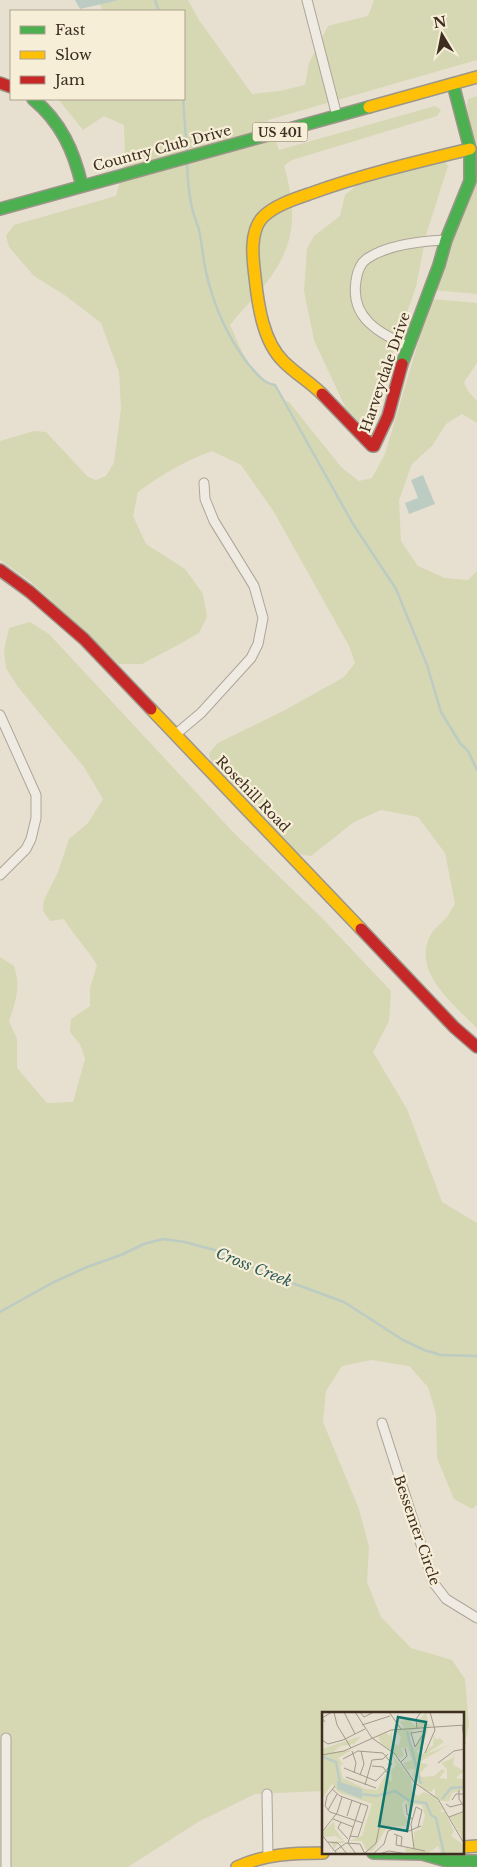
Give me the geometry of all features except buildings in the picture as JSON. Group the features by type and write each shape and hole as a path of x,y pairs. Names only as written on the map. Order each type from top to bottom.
{"street":[{"path":"308,0 337,116"},
{"name":"Country Club Drive","path":"0,209 477,77"},
{"name":"Harveydale Drive","path":"454,84 470,149 470,181 446,240 439,265 408,347 385,424 376,444 372,446 325,397 281,360 269,339 260,309 256,277 253,246 256,230 262,218 270,210 300,197 470,149"},
{"path":"35,100 48,112 61,129 74,153 82,186"},
{"path":"408,347 379,333 357,308 355,284 358,271 366,259 384,251 427,241 446,240"},
{"path":"176,734 201,713 252,658 258,644 263,618 254,586 214,521 205,499 204,483"},
{"name":"Rosehill Road","path":"0,570 37,598 84,639 454,1027 477,1047"},
{"path":"0,715 36,794 36,818 31,839 26,849 0,875"},
{"name":"Bessemer Circle","path":"382,1423 433,1582 446,1600 477,1618"},
{"path":"6,1738 6,1867"},
{"path":"267,1794 268,1856"},
{"path":"464,1847 477,1846"},
{"path":"237,1867 268,1856 322,1853"},
{"path":"425,1854 446,1861 477,1861"}],"green space":[{"path":"119,0 188,0 199,20 252,94 280,91 305,85 309,63 328,26 368,16 374,0 477,0 477,60 268,120 279,150 435,106 441,110 437,116 292,160 284,166 291,195 292,209 290,236 286,249 267,282 230,325 252,370 266,382 275,385 284,400 289,402 342,468 359,481 372,478 385,454 431,299 477,303 477,363 464,382 468,391 477,401 477,423 462,414 446,424 432,446 412,464 399,500 401,541 418,566 445,578 468,580 477,571 477,1028 456,1008 437,985 426,959 427,945 433,931 447,917 455,904 445,853 418,817 381,810 354,822 311,856 297,854 212,766 209,753 218,743 287,709 344,677 355,663 349,646 274,512 241,465 212,451 173,469 138,492 133,516 146,544 185,569 203,594 207,617 199,633 142,664 119,664 30,581 0,560 0,441 34,431 46,432 88,477 96,480 106,476 114,463 121,408 119,372 101,323 66,296 34,276 9,247 6,236 14,225 116,196 125,160 124,125 104,116 83,130 59,100 185,100 185,10 103,10 100,4"},
{"path":"477,96 477,294 433,290 474,146 467,106 468,99"},
{"path":"438,151 448,166 426,235 416,287 391,358 373,426 365,427 346,409 314,340 304,291 307,249 314,236 340,216 345,195 358,184 412,170 425,155"},
{"path":"30,622 49,634 234,833 322,918 391,991 389,1021 373,1052 407,1109 442,1202 477,1223 477,1505 472,1509 454,1499 437,1458 436,1414 428,1387 409,1366 371,1360 342,1366 326,1391 323,1422 359,1509 369,1547 367,1582 381,1617 411,1648 452,1660 465,1679 469,1725 464,1748 464,1712 322,1712 322,1791 255,1794 198,1822 128,1867 0,1867 0,957 14,966 16,974 16,1000 9,1021 17,1039 17,1068 47,1103 73,1102 85,1059 80,1044 70,1032 71,1019 90,1006 90,988 97,965 64,919 50,921 43,911 44,900 58,872 69,839 88,823 103,799 84,767 18,687 6,668 4,650 9,628"}],"shaded area":[{"path":"75,0 119,0 80,9"},
{"path":"423,475 435,504 409,514 405,503 418,498 411,480"}],"waterway":[{"path":"155,0 159,10"},
{"path":"183,100 187,152"},
{"path":"187,163 188,186 199,230 206,272 222,321 234,344 249,365 264,380 275,385 353,524 396,589 427,665 441,712 460,743 468,751 477,770"},
{"name":"Cross Creek","path":"0,1312 52,1283 87,1267 121,1255 144,1244 163,1239 185,1242 218,1251 273,1276 344,1302 403,1340 424,1350 441,1355 477,1356"}],"traffic: fast":[{"path":"402,364 439,265 446,240 470,181 470,149 453,84"},
{"path":"34,100 59,127 75,161 82,186"},
{"path":"0,209 369,107"},
{"path":"422,1854 447,1861 477,1861"}],"traffic: slow":[{"path":"369,107 477,77"},
{"path":"322,394 284,362 277,354 266,334 260,311 253,263 255,231 258,224 272,210 297,198 369,175 470,149"},
{"path":"151,709 361,929"},
{"path":"464,1847 477,1846"},
{"path":"237,1867 269,1857 322,1853"}],"traffic: jam":[{"path":"0,83 10,87"},
{"path":"322,394 374,446 388,416 402,364"},
{"path":"0,570 30,592 84,639 151,709"},
{"path":"361,929 454,1027 477,1047"}]}
